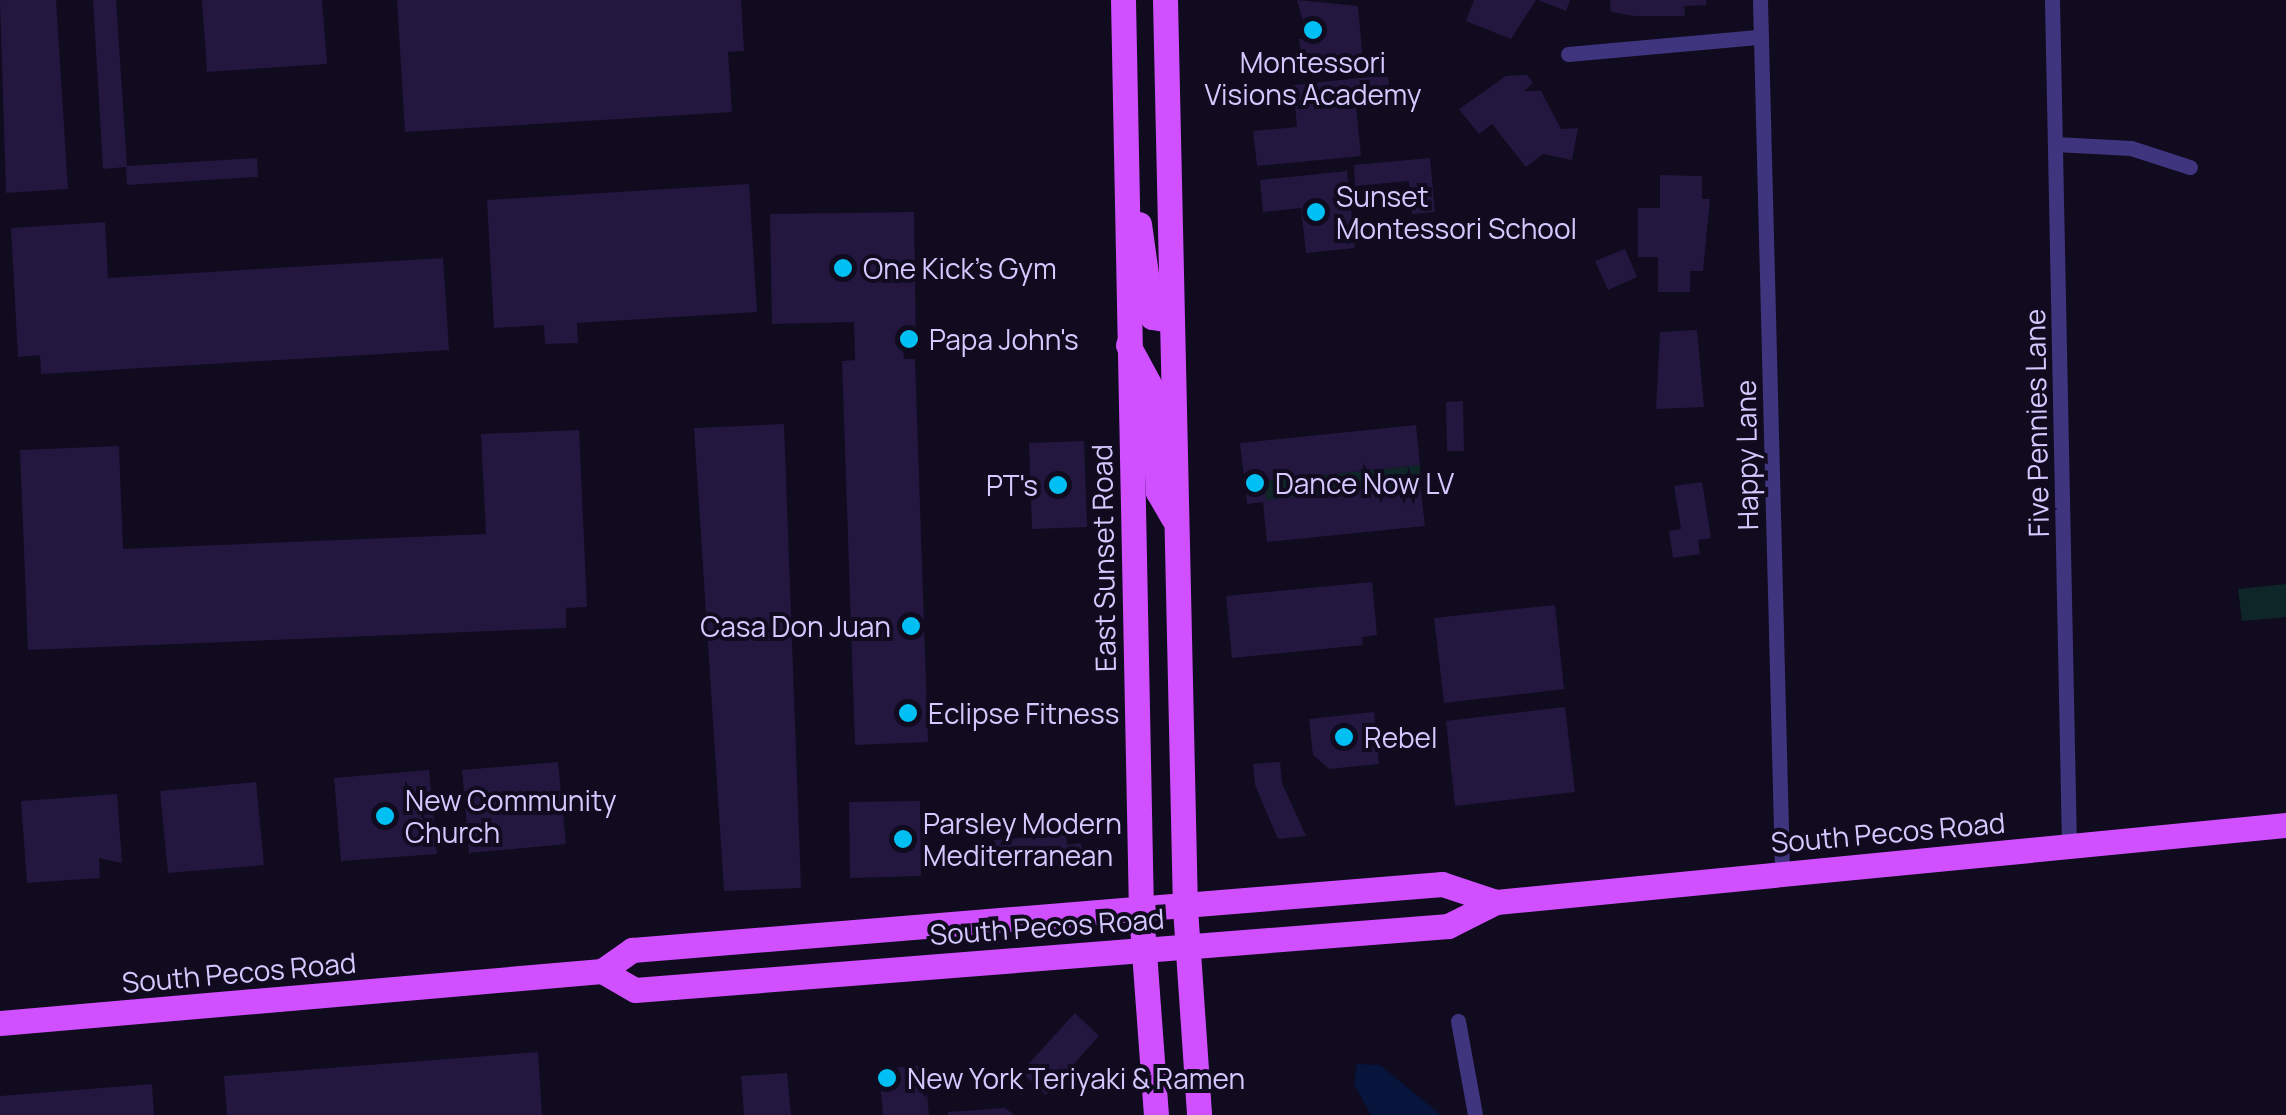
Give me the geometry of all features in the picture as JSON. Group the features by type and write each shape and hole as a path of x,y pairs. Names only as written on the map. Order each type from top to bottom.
{"main road":[{"name":"East Sunset Road","path":"1122,0 1141,911 1156,1115"},
{"path":"1165,0 1185,908 1198,1115"},
{"path":"1125,189 1138,212 1152,317 1172,320"},
{"path":"1128,344 1153,390 1158,492 1176,522"},
{"name":"South Pecos Road","path":"602,971 635,990 1448,926 1496,902 2286,824"},
{"name":"South Pecos Road","path":"0,1023 602,971 632,950 1185,908 1442,884 1496,902"}],"street":[{"name":"Happy Lane","path":"1760,0 1782,871"},
{"name":"Five Pennies Lane","path":"2052,0 2069,845"},
{"path":"1568,54 1760,38"},
{"path":"2056,144 2131,148 2190,167"},
{"path":"1458,1021 1475,1115"}],"green space":[{"path":"1420,465 1420,484 1266,500 1264,481"},
{"path":"2286,584 2286,617 2242,621 2238,589"}],"water":[{"path":"1357,1064 1380,1065 1441,1115 1371,1115 1354,1084"}],"building":[{"path":"0,0 56,0 68,189 6,193"},
{"path":"93,0 116,0 127,166 257,158 258,177 127,185 126,167 103,169"},
{"path":"202,0 322,0 327,64 207,72"},
{"path":"397,0 741,0 744,51 728,52 732,112 405,132"},
{"path":"1297,0 1358,6 1363,63 1302,69 1299,39 1308,38"},
{"path":"1474,0 1536,0 1511,39 1466,21"},
{"path":"1538,0 1570,0 1566,11"},
{"path":"1610,0 1706,0 1706,5 1684,6 1685,16 1634,16 1611,12"},
{"path":"1388,75 1390,93 1355,97 1361,156 1257,166 1253,131 1297,127 1293,85"},
{"path":"1527,75 1533,83 1524,91 1541,91 1561,129 1578,128 1572,160 1543,154 1526,167 1492,124 1479,134 1459,109 1506,76"},
{"path":"1430,158 1435,212 1412,214 1409,181 1355,186 1354,165"},
{"path":"1347,171 1355,248 1306,253 1301,208 1263,212 1260,180"},
{"path":"1660,175 1702,176 1702,199 1710,199 1703,271 1690,271 1690,292 1658,292 1658,257 1638,257 1638,208 1660,208"},
{"path":"749,184 757,312 577,323 578,343 545,344 544,325 494,328 487,200"},
{"path":"914,212 916,347 903,348 904,359 915,359 928,742 855,745 842,361 855,360 854,322 772,324 770,214"},
{"path":"105,222 108,278 443,258 449,350 41,374 40,355 18,357 11,228"},
{"path":"1625,249 1637,277 1608,290 1595,261"},
{"path":"1697,330 1704,407 1656,409 1660,332"},
{"path":"1463,401 1464,451 1447,451 1446,402"},
{"path":"784,424 801,888 724,891 694,428"},
{"name":"Dance Now LV","path":"1416,425 1420,465 1264,481 1266,500 1420,484 1425,526 1267,542 1263,502 1247,504 1240,443"},
{"path":"579,430 587,607 566,608 566,628 28,650 20,450 119,446 123,549 486,534 481,434"},
{"name":"PT's","path":"1084,441 1087,527 1032,529 1029,443"},
{"path":"1702,482 1711,538 1698,540 1700,554 1673,558 1669,531 1681,529 1674,486"},
{"path":"1372,582 1377,635 1362,637 1363,645 1232,658 1226,596"},
{"path":"1555,605 1564,689 1444,703 1434,618"},
{"path":"1565,707 1575,792 1455,806 1446,721"},
{"name":"Rebel","path":"1374,712 1379,764 1329,769 1313,755 1309,719"},
{"path":"558,762 566,844 469,853 462,770"},
{"path":"1280,762 1282,783 1306,836 1278,839 1255,785 1253,764"},
{"name":"New Community Church","path":"429,770 437,854 341,861 334,778"},
{"path":"256,782 264,865 168,873 160,791"},
{"path":"117,794 122,863 99,858 100,878 27,883 21,801"},
{"path":"920,801 921,876 850,878 849,802"},
{"path":"1066,834 1067,845 1081,843 1083,862 997,870 994,840"},
{"path":"1075,1013 1099,1036 1046,1095 1021,1072"},
{"path":"538,1052 542,1115 227,1115 224,1076"},
{"path":"924,1065 929,1115 883,1115 879,1069"},
{"path":"787,1073 791,1115 744,1115 741,1076"},
{"path":"152,1084 154,1115 0,1115 0,1096"},
{"path":"1005,1108 1014,1115 948,1115 948,1112"}],"place":[{"name":"Montessori Visions Academy","path":"1313,30"},
{"name":"Sunset Montessori School","path":"1316,212"},
{"name":"One Kick's Gym","path":"843,268"},
{"name":"Papa John's","path":"909,339"},
{"name":"Dance Now LV","path":"1255,483"},
{"name":"PT's","path":"1058,485"},
{"name":"Casa Don Juan","path":"911,626"},
{"name":"Eclipse Fitness","path":"908,713"},
{"name":"Rebel","path":"1344,737"},
{"name":"New Community Church","path":"385,816"},
{"name":"Parsley Modern Mediterranean","path":"903,839"},
{"name":"New York Teriyaki & Ramen","path":"887,1078"}]}
